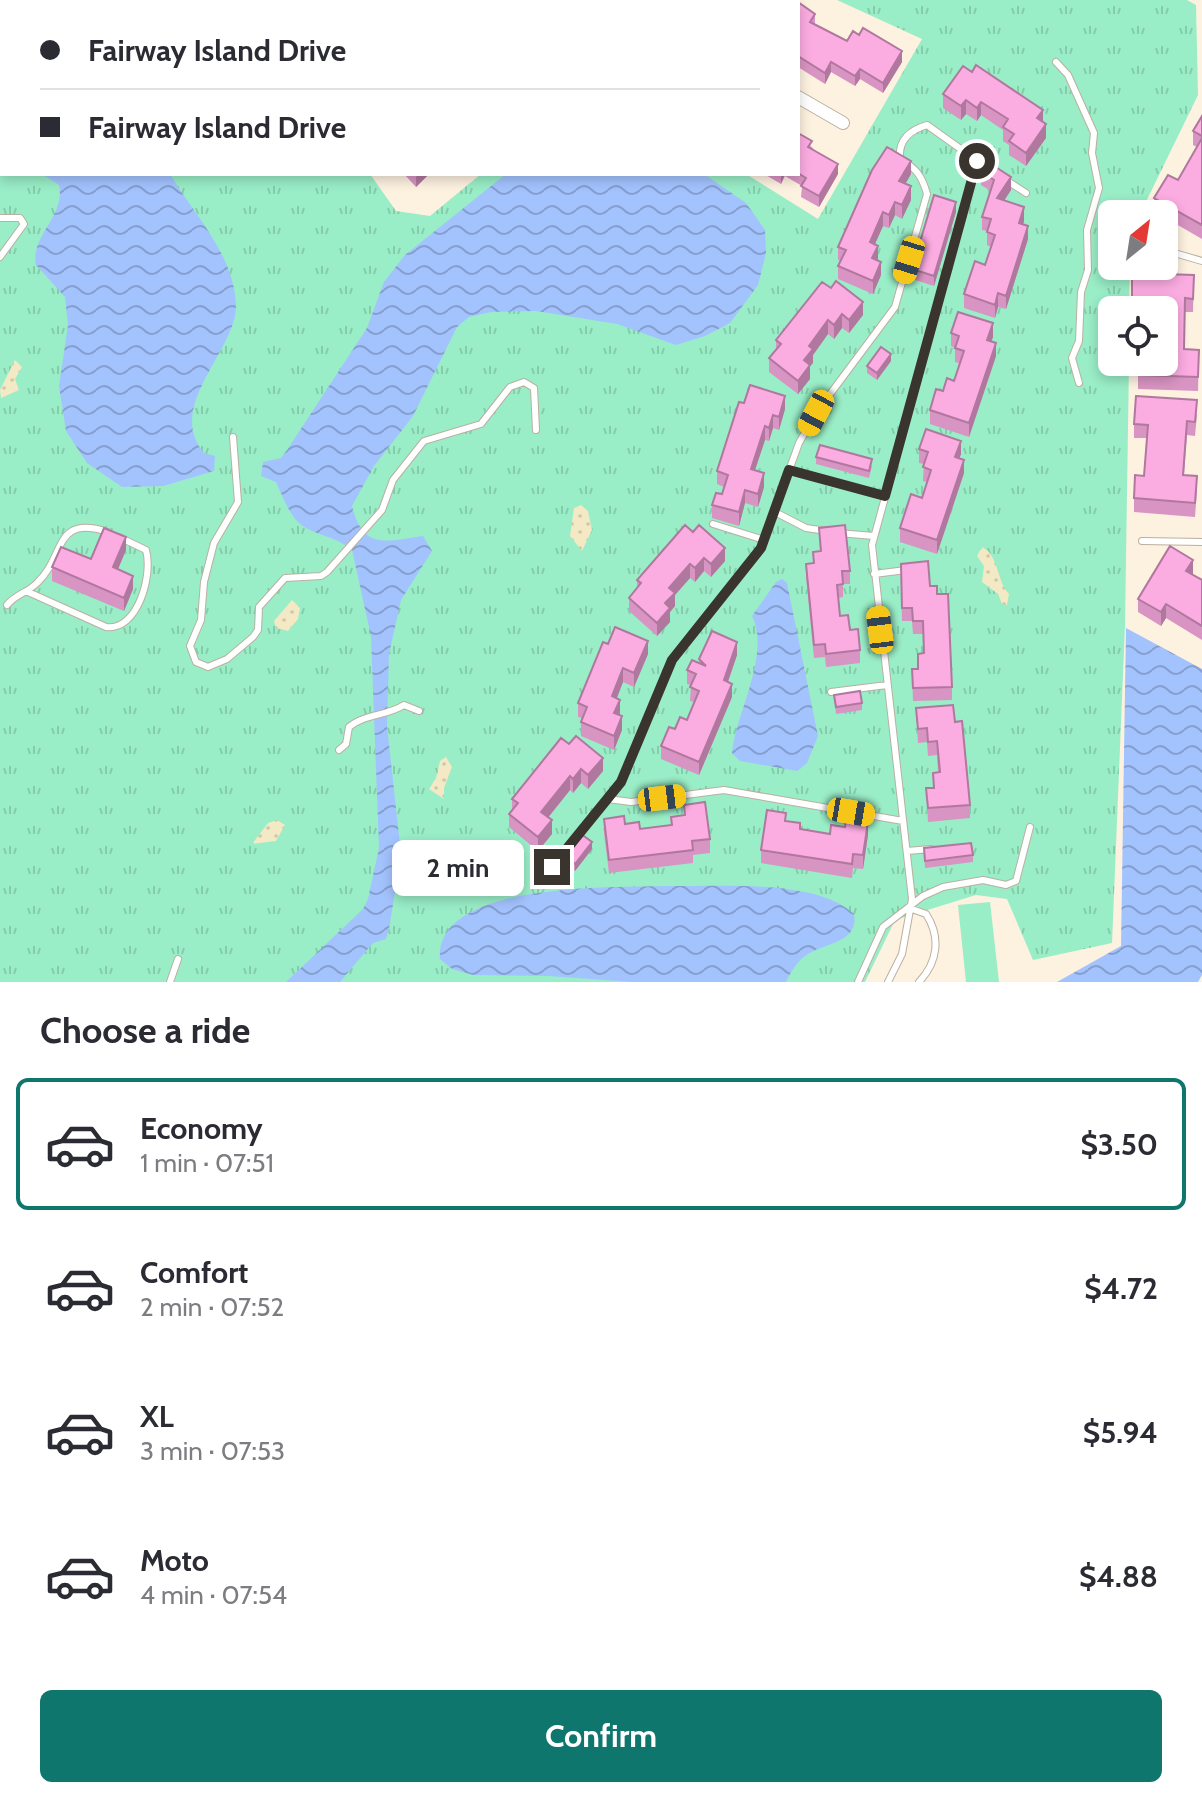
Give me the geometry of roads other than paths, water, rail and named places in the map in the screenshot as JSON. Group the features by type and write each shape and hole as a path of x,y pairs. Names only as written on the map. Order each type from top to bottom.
{"street":[{"path":"800,98 843,123"}],"lane":[{"path":"1056,62 1068,75 1094,133 1092,153 1099,188 1087,230 1088,270 1081,292 1079,341 1072,358 1079,383"},
{"path":"552,867 608,799 633,758 672,660 746,571 764,540 799,443 830,390 877,334 895,307 927,194 923,179 914,167 900,159 899,148 915,129 927,125 1026,193"},
{"path":"888,982 902,954 912,907 874,574 874,536 977,161"},
{"path":"0,218 20,218 24,224 0,257"},
{"path":"1178,254 1202,261"},
{"path":"233,437 238,502 214,543 204,582 201,620 190,646 196,662 208,667 227,659 257,634 259,607 285,578 321,576 346,550 382,510 400,470 424,441 481,424 514,384 524,382 534,388 536,430"},
{"path":"789,470 885,496"},
{"path":"775,512 806,528 874,536"},
{"path":"713,524 764,540"},
{"path":"7,605 48,569 63,537 72,530 86,526 146,550 147,576 135,611 128,622 116,629 26,591"},
{"path":"1142,541 1202,542"},
{"path":"874,574 911,570"},
{"path":"831,692 887,685"},
{"path":"339,750 346,744 349,727 359,719 389,713 404,705 419,711"},
{"path":"608,799 631,802 724,790 903,821"},
{"path":"858,982 879,932 923,896 943,887 983,880 1006,885 1016,881 1030,827"},
{"path":"907,851 938,848"},
{"path":"912,907 926,914 936,940 933,963 919,982"},
{"path":"170,982 178,959"}],"water":[{"path":"45,176 171,176 221,252 234,286 236,305 233,322 205,378 192,416 194,435 204,453 215,456 214,471 163,486 122,487 87,463 66,431 59,386 68,325 65,297 36,265 38,245 58,206 59,185"},
{"path":"504,176 707,176 746,203 765,230 766,253 758,285 730,323 705,336 676,345 617,324 536,311 491,312 469,317 457,327 413,416 374,466 352,506 357,520 370,537 388,541 423,536 432,551 401,600 389,654 387,726 401,854 389,929 386,939 373,943 340,982 286,982 363,909 368,899 379,848 371,636 352,550 299,523 276,482 261,476 263,462 281,458 287,450 367,328 384,282 405,255"},
{"path":"782,579 787,583 818,736 807,763 797,771 740,761 732,753 755,666 757,631 752,616 776,582"},
{"path":"1126,628 1202,669 1202,975 1198,982 1057,982 1121,946"},
{"path":"664,886 791,890 837,903 854,914 854,924 846,937 802,958 786,982 633,982 473,975 452,969 440,959 446,934 466,915 495,902 570,889"}]}
